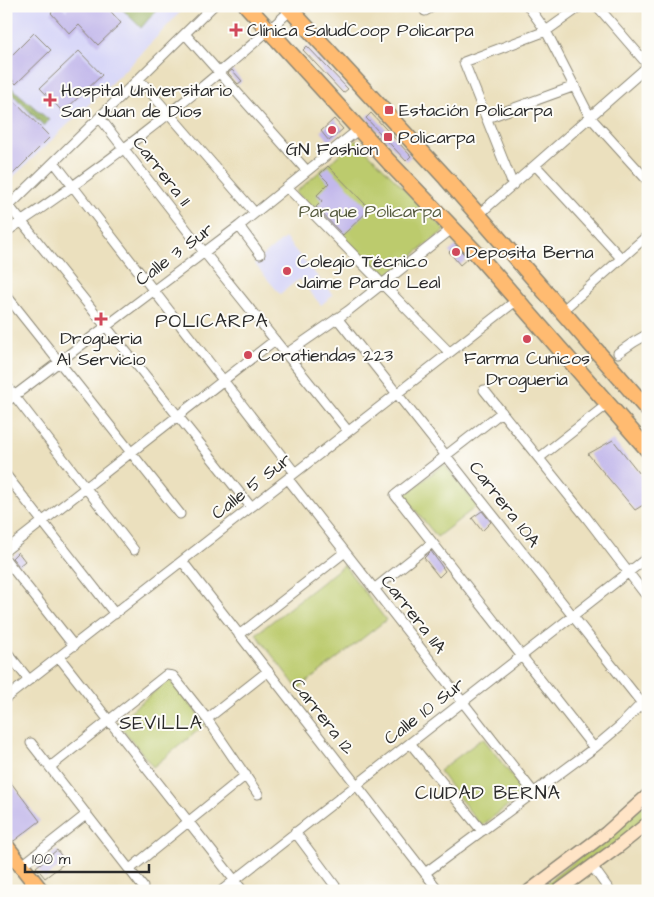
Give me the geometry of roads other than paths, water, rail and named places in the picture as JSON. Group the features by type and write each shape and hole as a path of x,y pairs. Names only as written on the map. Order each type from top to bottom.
{"main road":[{"path":"247,6 359,129 453,228 648,450"},
{"path":"289,8 419,147 648,410"},
{"path":"529,891 606,833 648,795"},
{"path":"558,891 647,824"},
{"path":"6,846 41,891"}],"street":[{"path":"213,6 9,206 251,507"},
{"path":"528,6 546,31 590,117 648,181"},
{"path":"513,185 464,62 546,31 581,6"},
{"path":"478,215 648,66 597,6"},
{"path":"6,232 124,149 169,114 220,73 268,30 289,8"},
{"path":"185,34 307,171"},
{"path":"139,79 255,213"},
{"path":"487,118 575,86"},
{"name":"Carrera 11","path":"100,118 204,252 348,431"},
{"name":"Calle 3 Sur","path":"6,402 239,226 359,129"},
{"path":"54,162 295,472"},
{"path":"535,165 622,258"},
{"path":"287,188 449,352"},
{"path":"239,226 260,254"},
{"path":"286,354 337,318 453,228"},
{"path":"562,310 648,235"},
{"path":"6,295 180,514"},
{"name":"Calle 5 Sur","path":"6,698 517,300"},
{"name":"Carrera 10A","path":"337,318 572,615 646,704"},
{"path":"618,353 648,334"},
{"path":"6,550 274,340"},
{"path":"6,385 134,550"},
{"path":"484,390 648,598"},
{"path":"539,458 608,403"},
{"path":"502,412 395,495 594,748"},
{"path":"6,475 115,614"},
{"name":"Carrera 11A","path":"288,479 534,794"},
{"path":"374,589 432,543"},
{"path":"239,635 345,552"},
{"name":"Calle 10 Sur","path":"220,891 648,557"},
{"path":"6,560 74,646"},
{"name":"Carrera 12","path":"182,561 439,891"},
{"path":"6,652 29,680"},
{"path":"59,657 243,891"},
{"path":"207,719 268,672"},
{"path":"50,767 166,675 173,676 207,719 258,794"},
{"path":"425,873 534,794 594,748 646,704"},
{"path":"31,743 144,887"},
{"path":"410,743 482,831"},
{"path":"130,869 246,774"},
{"path":"21,866 87,814"},
{"path":"295,832 339,891"},
{"path":"592,866 610,891"}],"place":[{"name":"Clínica SaludCoop Policarpa","path":"236,30"},
{"name":"Hospital Universitario San Juan de Dios","path":"50,100"},
{"name":"Estación Policarpa","path":"389,110"},
{"name":"GN Fashion","path":"332,130"},
{"name":"Policarpa","path":"388,137"},
{"name":"Deposita Berna","path":"456,252"},
{"name":"Colegio Técnico Jaime Pardo Leal","path":"287,271"},
{"name":"Drogueria Al Servicio","path":"101,319"},
{"name":"Farma Cunicos Drogueria","path":"527,339"},
{"name":"Coratiendas 223","path":"248,355"}],"district":[{"name":"POLICARPA","path":"212,320"},
{"name":"SEVILLA","path":"161,722"},
{"name":"CIUDAD BERNA","path":"488,792"}],"park label":[{"name":"Parque Policarpa","path":"370,211"}]}
